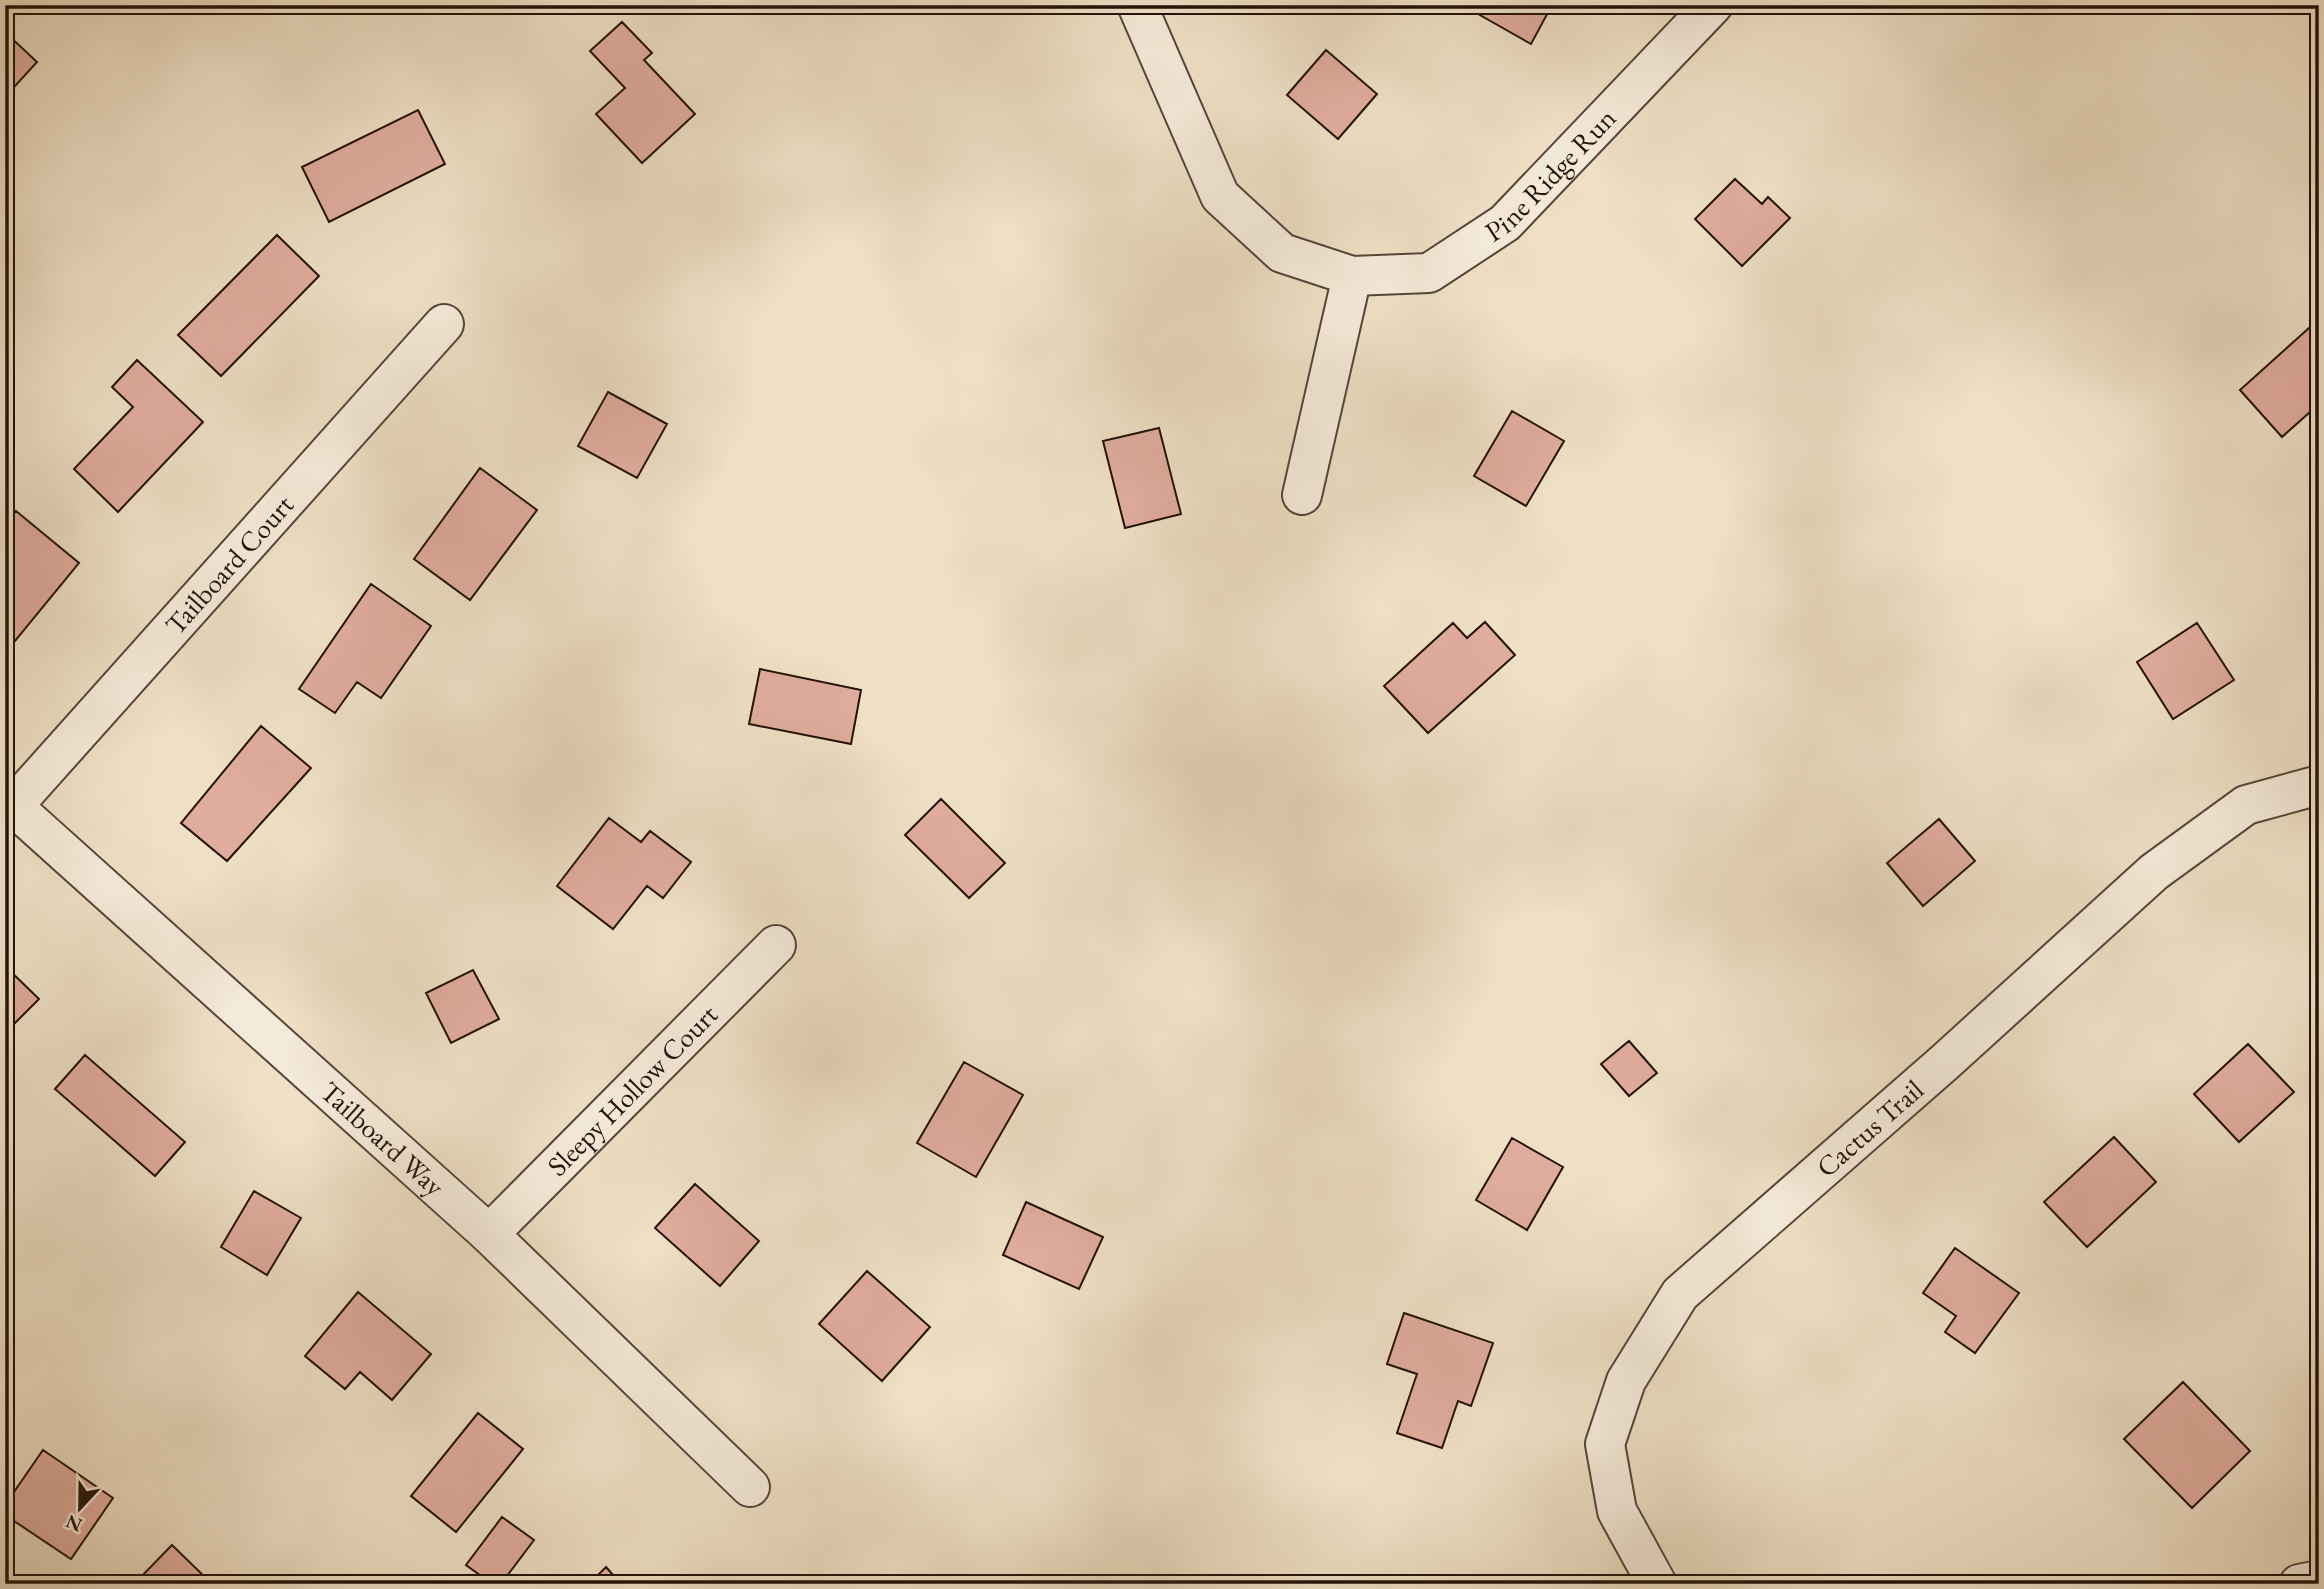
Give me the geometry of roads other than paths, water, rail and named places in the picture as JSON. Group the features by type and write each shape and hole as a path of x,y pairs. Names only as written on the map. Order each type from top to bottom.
{"street":[{"name":"Pine Ridge Run","path":"1137,5 1220,196 1282,253 1352,276 1429,273 1505,223 1713,5"},
{"path":"1302,495 1352,276"},
{"name":"Tailboard Court","path":"9,802 444,324"},
{"name":"Cactus Trail","path":"1657,1584 1617,1511 1605,1444 1626,1381 1680,1294 1945,1062 2154,872 2246,805 2319,785"},
{"name":"Tailboard Way","path":"9,802 489,1234 750,1487"},
{"name":"Sleepy Hollow Court","path":"489,1234 776,945"},
{"path":"2299,1584 2319,1580"}]}
